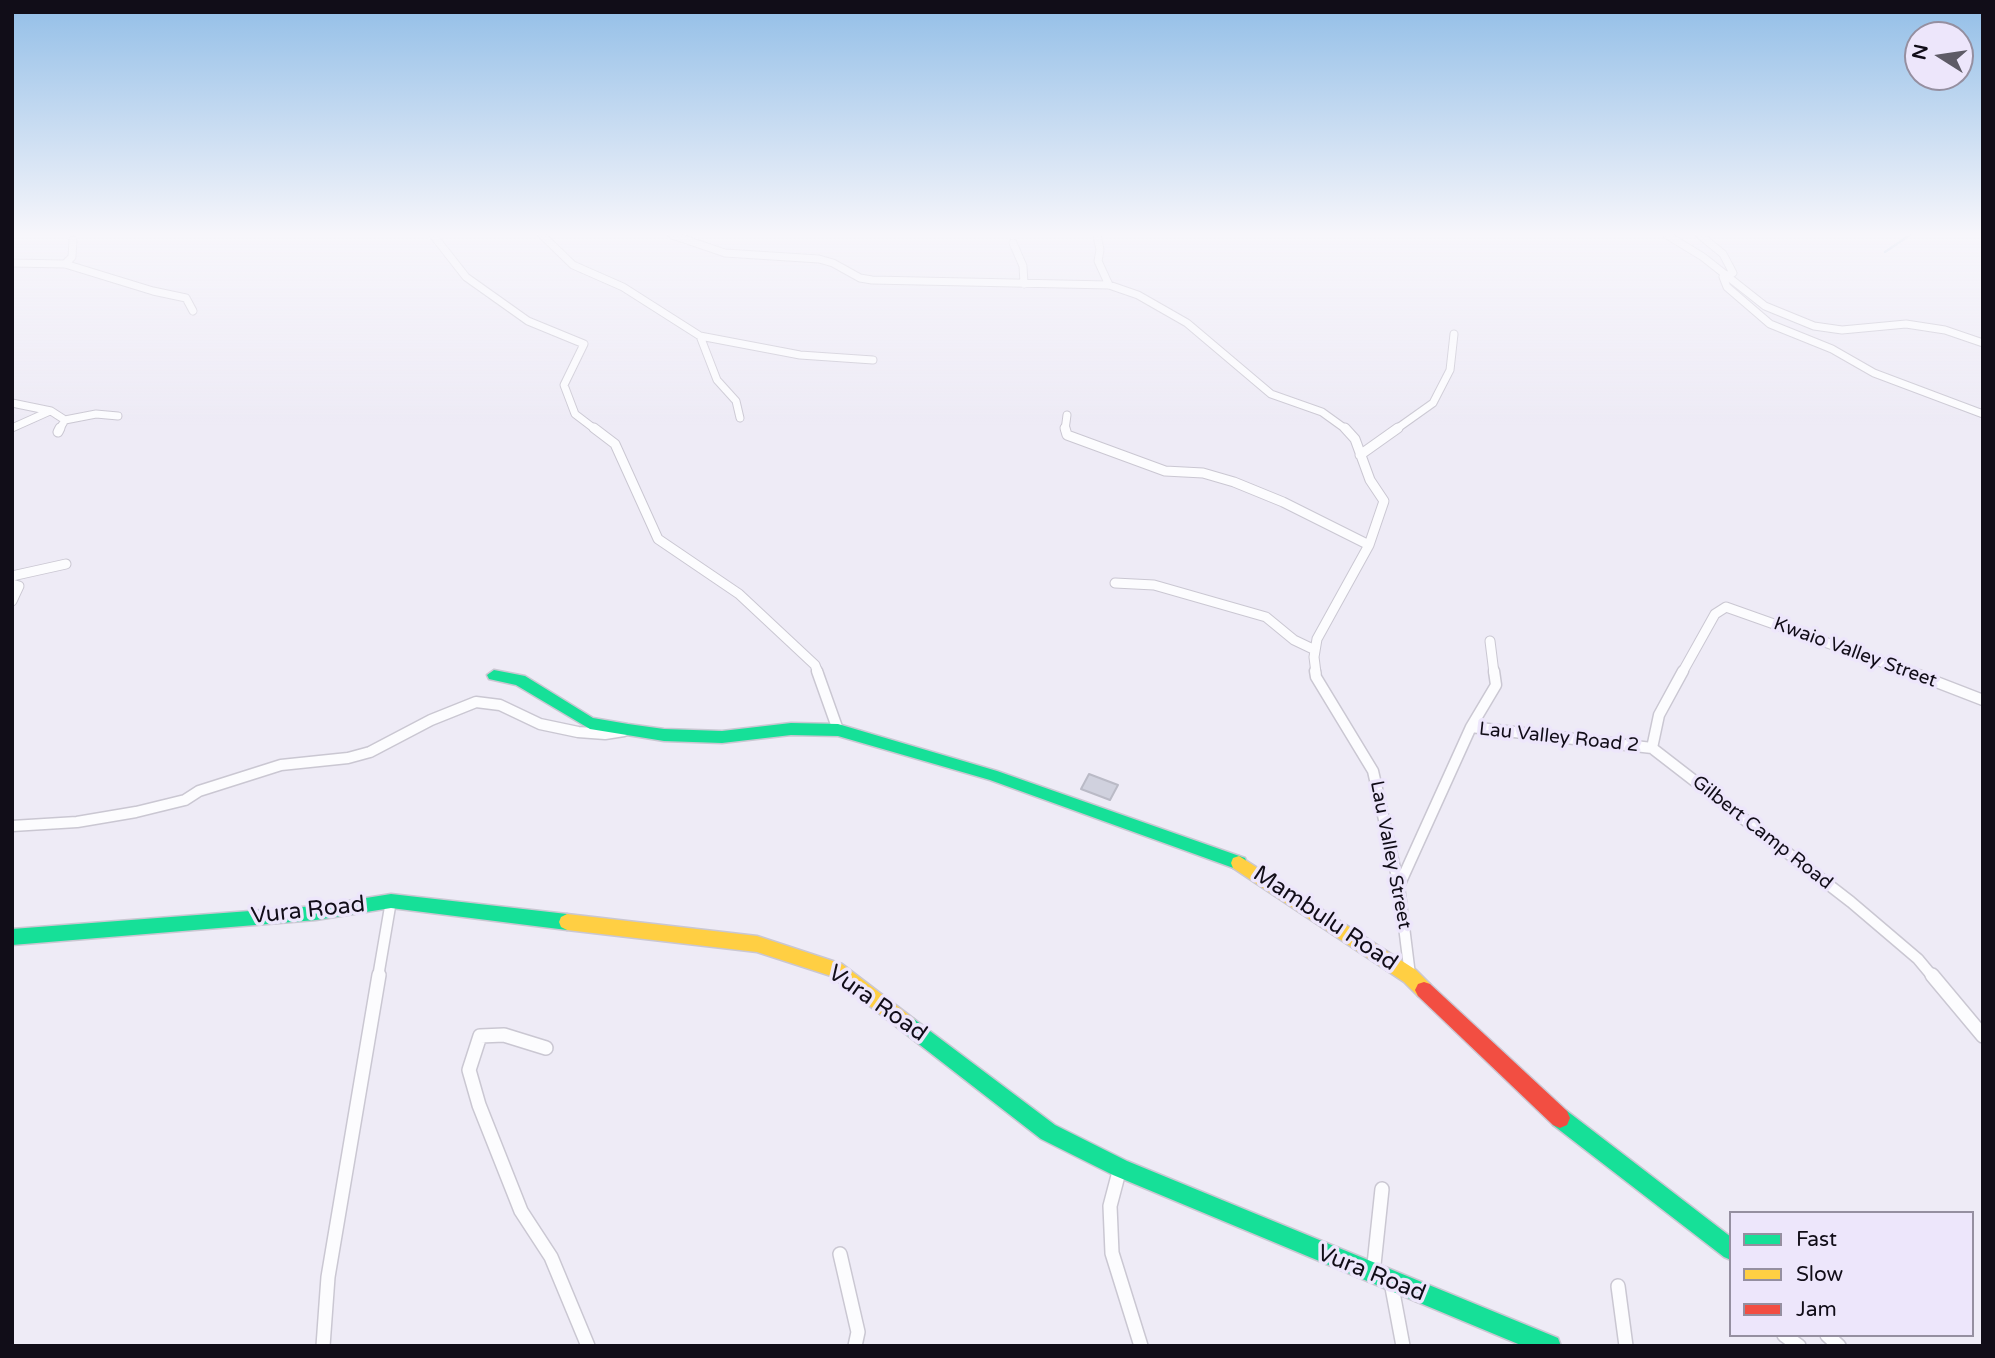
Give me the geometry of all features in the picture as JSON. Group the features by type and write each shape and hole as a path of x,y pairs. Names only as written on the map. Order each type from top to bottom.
{"street":[{"path":"186,298 192,311"},
{"path":"496,298 528,321 584,344 564,385 575,414 615,444 658,539 739,594 815,664 838,730"},
{"path":"642,298 700,336 800,355 873,360"},
{"path":"1115,583 1154,585 1266,617 1294,640 1315,650 1317,639 1369,545 1384,501 1370,480 1354,439 1342,424 1322,412 1271,394 1187,323 1145,298"},
{"path":"1740,298 1770,324 1832,349 1874,373 1983,414"},
{"path":"1755,298 1765,306 1814,326 1842,330 1906,324 1945,330 1983,343"},
{"path":"1360,455 1433,403 1450,370 1454,334"},
{"path":"700,336 717,380 736,401 740,418"},
{"path":"12,403 51,411 65,420 96,414 118,416"},
{"path":"12,428 51,411"},
{"path":"1067,415 1064,425 1067,435 1165,471 1203,473 1234,482 1283,502 1369,545"},
{"path":"58,432 65,420"},
{"path":"12,576 66,564"},
{"path":"12,584 19,586 12,601"},
{"name":"Kwaio Valley Street","path":"1652,748 1659,715 1715,614 1726,607 1983,700"},
{"path":"1471,727 1496,685 1490,641"},
{"name":"Lau Valley Street","path":"1315,650 1316,677 1373,771 1399,886 1410,976"},
{"name":"Mambulu Road","path":"494,676 520,680 590,723 628,730 664,735 722,737 791,729 838,730 992,775 1244,864 1410,976 1560,1118 1729,1248"},
{"path":"12,826 77,822 136,812 185,800 199,791 281,765 348,758 370,752 430,720 476,702 500,705 540,724 578,732 605,734 628,730"},
{"name":"Lau Valley Road 2","path":"1399,886 1471,727 1652,748"},
{"name":"Gilbert Camp Road","path":"1652,748 1852,902 1918,959 1983,1036"},
{"path":"323,1346 328,1277 391,901"},
{"name":"Vura Road","path":"12,937 316,913 391,901 757,944 836,970 1048,1132 1120,1168 1547,1345"},
{"path":"546,1048 504,1035 480,1036 469,1070 479,1105 521,1211 551,1257 588,1346"},
{"path":"1120,1168 1110,1206 1112,1253 1141,1346"},
{"path":"1373,1274 1382,1189"},
{"path":"839,1254 858,1332 855,1346"},
{"path":"1391,1282 1402,1346"},
{"path":"1618,1286 1626,1346"}],"building":[{"path":"1089,774 1118,785 1110,800 1081,789"}],"traffic: fast":[{"path":"494,675 520,680 590,723 628,730 664,735 722,737 791,729 838,730 992,775 1239,863"},
{"path":"12,937 316,913 391,901 567,922"},
{"path":"908,1025 1048,1132 1120,1168 1550,1346"},
{"path":"1560,1118 1729,1248"}],"traffic: slow":[{"path":"1239,863 1410,976 1424,990"},
{"path":"567,922 757,944 836,970 908,1025"}],"traffic: jam":[{"path":"1424,990 1560,1118"}]}
